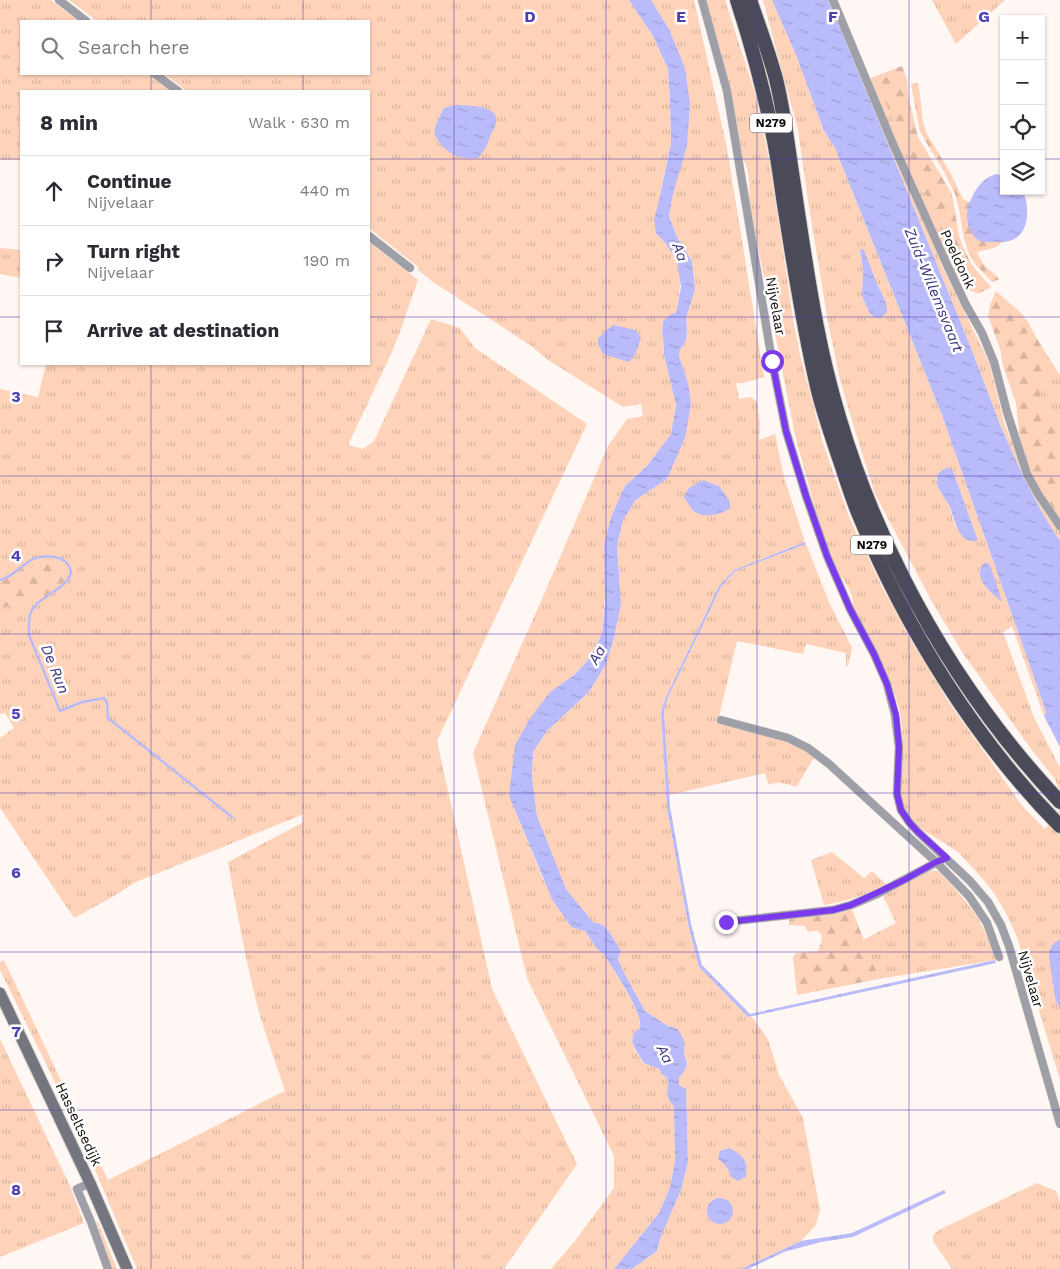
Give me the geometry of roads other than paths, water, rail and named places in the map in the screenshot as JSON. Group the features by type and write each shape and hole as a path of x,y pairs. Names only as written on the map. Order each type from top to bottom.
{"highway":[{"name":"N279","path":"737,0 760,76 773,133 804,326 816,384 862,522 890,582 932,658 991,745 1038,803 1060,826"},
{"name":"N279","path":"750,0 778,88 816,324 848,445 866,494 901,574 936,638 967,686 1022,758 1060,802"}],"main road":[{"name":"Hasseltsedijk","path":"0,993 119,1269"},
{"name":"Hasseltsedijk","path":"0,1008 84,1186 126,1269"}],"street":[{"path":"59,0 85,20"},
{"name":"Nijvelaar","path":"702,0 727,91 772,361 786,431 827,556 850,609 874,654 887,684 896,715 899,747 897,794 901,810 918,832 970,880 988,902 1001,925 1009,946 1060,1124"},
{"name":"Poeldonk","path":"832,0 951,274 966,306 982,333 994,362 1007,412 1027,474 1060,526"},
{"path":"156,75 177,90"},
{"path":"370,237 410,268"},
{"name":"Nijvelaar","path":"721,720 788,738 808,748 829,764 936,862 969,896 987,923 999,957"},
{"path":"887,818 901,810"},
{"path":"726,922 833,910 851,905 947,858"},
{"name":"Hasseltsedijk","path":"84,1186 91,1222 108,1269"}],"water":[{"name":"Aa","path":"629,0 651,0 669,29 685,68 690,104 687,146 673,194 669,216 677,237 692,261 695,290 686,318 686,340 679,356 688,383 691,404 685,438 667,479 636,500 623,520 617,546 621,604 606,664 589,692 547,731 533,752 532,776 537,816 566,889 593,922 603,925 610,933 621,951 618,959 621,967 645,1011 668,1026 678,1029 685,1045 684,1053 687,1064 679,1078 679,1085 686,1089 688,1162 681,1190 660,1239 657,1251 632,1269 614,1269 659,1213 670,1187 675,1161 674,1106 667,1095 667,1078 659,1069 644,1063 632,1041 634,1033 640,1028 640,1021 632,1001 604,954 597,949 585,931 571,927 552,899 509,796 515,745 529,720 550,692 574,675 589,659 602,634 605,602 604,546 611,517 625,486 646,467 671,434 676,405 664,355 662,333 663,321 671,314 676,313 681,287 677,261 656,233 654,219 671,143 668,69 653,36"},
{"name":"Zuid-Willemsvaart","path":"772,0 829,0 971,348 1001,427 1023,476 1044,516 1060,541 1060,747 1044,716 1046,713 1045,709 942,415 835,148 824,131 796,55"},
{"path":"459,105 477,106 489,110 496,117 496,124 483,153 478,158 456,156 443,147 435,135 436,125 444,108"},
{"path":"993,175 1000,175 1000,195 1024,195 1027,205 1025,227 1016,238 1005,242 983,242 978,240 968,226 968,207 974,193 982,182"},
{"path":"860,249 864,250 885,300 887,312 880,318 874,317 869,312 862,296 863,270"},
{"path":"613,325 636,330 641,338 635,355 629,362 603,354 598,344 598,338"},
{"path":"947,468 953,471 977,541 965,539 961,535 950,507 938,486 937,479 939,473"},
{"path":"703,480 719,486 730,501 729,509 721,513 707,515 702,515 693,510 684,497 689,488"},
{"path":"805,542 806,544 735,571 721,587 668,697 664,712 670,807 691,924 702,965 750,1014 995,960 996,963 748,1017 699,967 688,924 667,808 661,712 666,697 719,586 734,570"},
{"path":"984,563 990,565 1002,602 988,590 981,580 980,574"},
{"path":"1060,940 1060,1010 1055,998 1049,956 1050,949 1055,942"},
{"path":"730,1148 742,1157 746,1163 746,1177 738,1181 731,1177 726,1167 718,1159 720,1151"},
{"path":"944,1190 946,1193 853,1237 821,1242 784,1252 748,1269 741,1269 801,1241 852,1233"},
{"path":"720,1198 729,1202 733,1211 729,1220 720,1224 711,1220 707,1211 711,1202"}],"waterway":[{"name":"De Run","path":"0,580 10,576 36,558 56,557 67,563 70,568 67,580 62,586 35,606 31,612 29,624 29,635 60,711 82,702 104,698 107,703 108,718 232,817"}]}
